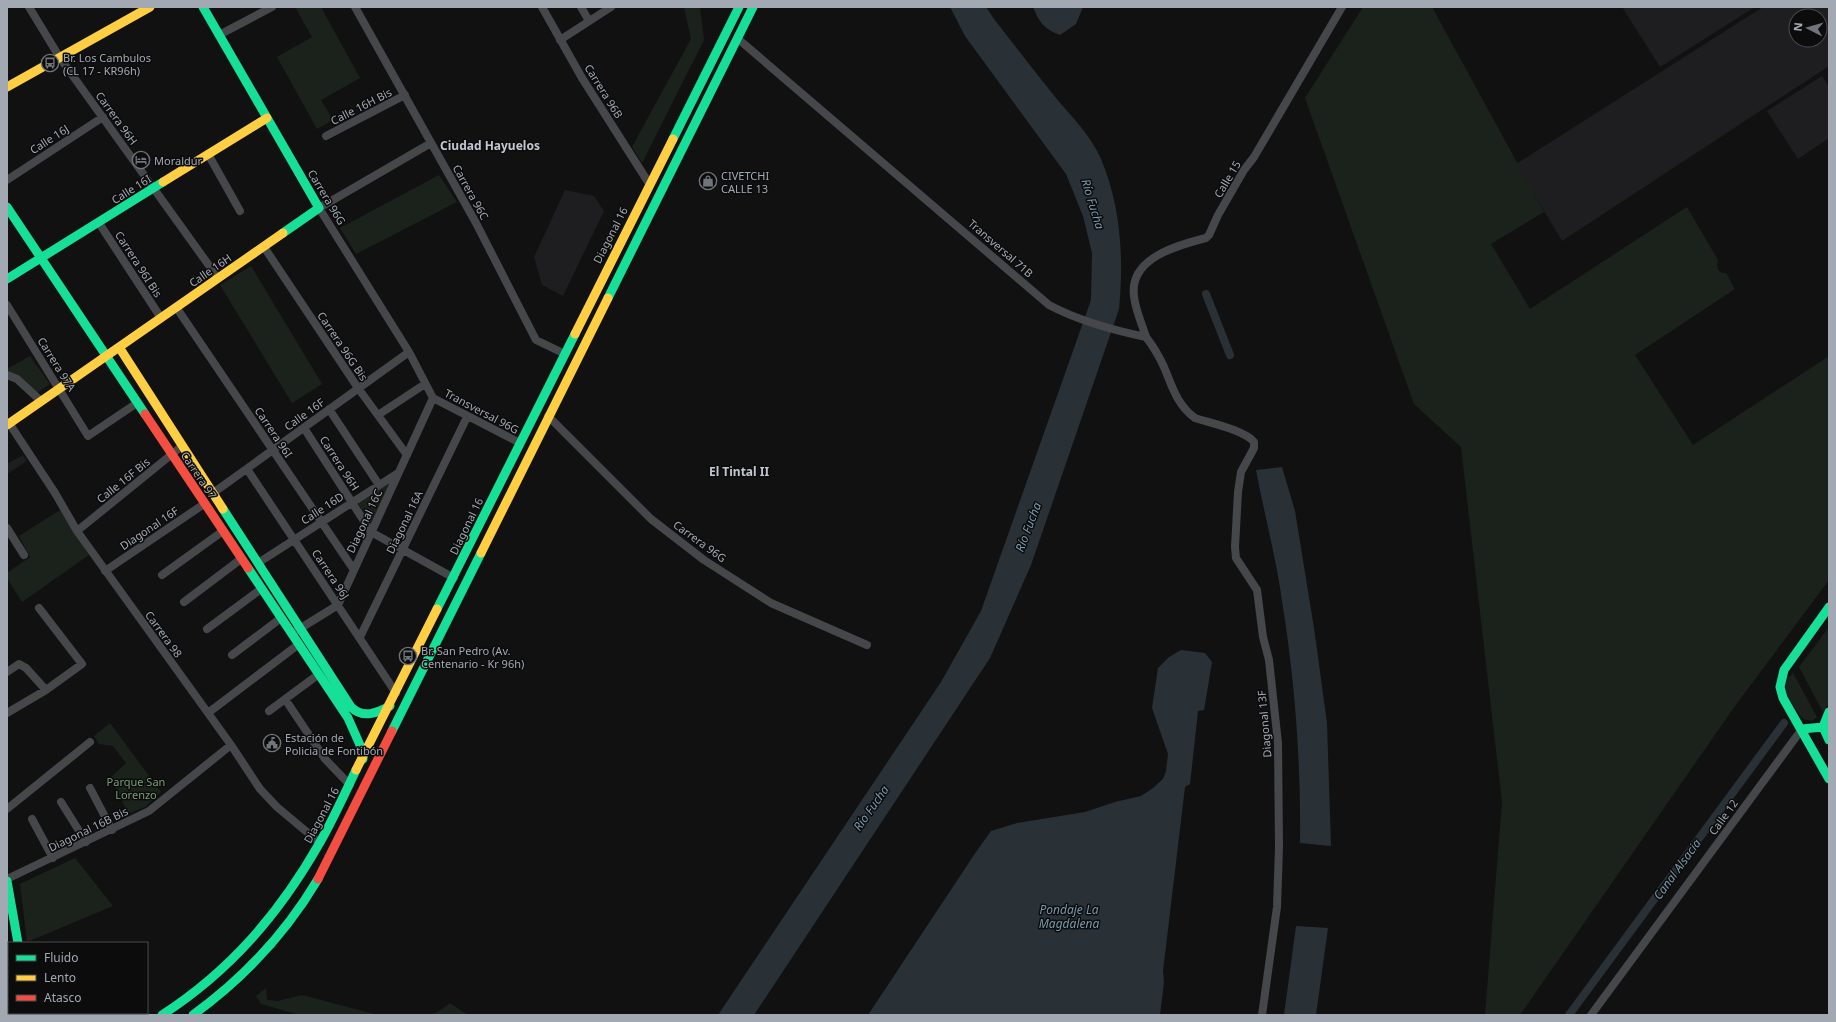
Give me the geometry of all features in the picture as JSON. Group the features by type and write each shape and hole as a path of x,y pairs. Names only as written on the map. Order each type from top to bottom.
{"main road":[{"path":"7,87 150,7"},
{"name":"Carrera 96G","path":"203,7 319,208"},
{"name":"Diagonal 16","path":"162,1015 206,984 248,944 286,897 320,843 739,7"},
{"path":"193,1015 214,999 259,958 287,927 315,886 358,803 548,416 753,7"},
{"name":"Calle 16I","path":"7,279 267,118"},
{"name":"Carrera 97","path":"7,207 137,404 319,674 352,726 363,759"},
{"name":"Calle 16H","path":"8,424 319,208"},
{"name":"Carrera 97","path":"118,347 353,710 368,715 390,706"},
{"path":"1829,607 1789,662 1784,670 1781,682 1783,698 1829,778"},
{"path":"1829,712 1823,727 1829,740"},
{"path":"1802,729 1823,727"},
{"path":"7,880 11,927 18,942"}],"street":[{"name":"Carrera 96H","path":"29,7 60,58 218,278"},
{"path":"219,35 272,7"},
{"name":"Carrera 96C","path":"355,7 476,223 536,340 565,354"},
{"name":"Carrera 96B","path":"542,7 560,40 650,185"},
{"path":"581,7 589,21"},
{"path":"560,40 611,7"},
{"name":"Calle 15","path":"1146,337 1134,295 1135,278 1142,267 1179,245 1209,236 1218,215 1244,170 1254,157 1342,7"},
{"name":"Transversal 71B","path":"737,38 1050,305 1067,315 1116,331 1146,337"},
{"name":"Calle 16H Bis","path":"326,136 405,96"},
{"name":"Calle 16J","path":"7,180 103,117"},
{"name":"Calle 16H","path":"319,208 431,143"},
{"path":"208,154 240,212"},
{"name":"Carrera 96G","path":"319,208 409,352 433,398"},
{"name":"Carrera 96I Bis","path":"99,223 161,318"},
{"name":"Carrera 96G Bis","path":"264,246 358,388 407,455"},
{"name":"Carrera 97A","path":"7,305 88,436 137,404"},
{"name":"Carrera 96I","path":"176,308 354,570"},
{"name":"Diagonal 13F","path":"1146,337 1164,367 1172,390 1189,414 1195,418 1243,434 1251,438 1254,442 1254,448 1241,472 1238,492 1235,547 1236,558 1257,590 1263,637 1269,660 1278,743 1279,847 1277,907 1262,1015"},
{"name":"Calle 16F","path":"212,493 409,352"},
{"path":"7,376 17,379 41,401"},
{"path":"378,416 425,384"},
{"name":"Transversal 96G","path":"433,398 467,417 520,443"},
{"name":"Diagonal 16C","path":"338,605 433,398"},
{"path":"330,409 379,485"},
{"name":"Carrera 96G","path":"548,416 651,519 704,560 771,603 866,645"},
{"name":"Diagonal 16A","path":"360,637 467,417"},
{"name":"Carrera 98","path":"8,424 55,493 77,531 231,745 260,789 277,807 320,843"},
{"name":"Carrera 96H","path":"304,428 372,532 454,578"},
{"name":"Calle 16F Bis","path":"77,531 182,446"},
{"name":"Carrera 96J","path":"247,468 396,692"},
{"name":"Calle 16D","path":"258,563 399,472"},
{"name":"Diagonal 16F","path":"106,571 204,504"},
{"path":"7,528 24,555"},
{"path":"162,575 223,531"},
{"path":"184,602 241,559"},
{"path":"207,629 261,588"},
{"path":"292,634 338,605"},
{"path":"7,713 46,690 82,664 39,608"},
{"path":"232,655 281,618"},
{"path":"208,713 299,644"},
{"path":"7,672 19,664 26,668 46,690"},
{"path":"270,712 319,674"},
{"path":"285,699 325,759 350,785"},
{"name":"Calle 12","path":"1591,1015 1802,729"},
{"path":"7,809 90,742"},
{"name":"Diagonal 16B Bis","path":"7,880 149,811 231,745"},
{"path":"90,788 112,830"},
{"path":"61,802 86,842"},
{"path":"32,819 53,858"}],"shaded area":[{"path":"1622,7 1755,7 1660,67"},
{"path":"1763,7 1829,7 1829,66 1562,241 1516,164"},
{"path":"1822,76 1829,87 1829,138 1798,159 1767,111"},
{"path":"565,190 594,196 604,211 563,296 542,285 534,257"},
{"path":"23,455 27,461 7,474 7,464"}],"green space":[{"path":"295,7 321,7 360,78 321,100 333,120 317,129 277,57 312,37"},
{"path":"684,7 700,7 704,40 642,163 632,147 691,39"},
{"path":"1363,7 1432,7 1544,212 1491,244 1530,309 1687,207 1718,260 1718,270 1726,273 1735,289 1635,355 1693,445 1829,356 1829,580 1735,706 1520,1015 1485,1015 1502,802 1461,447 1414,404 1305,98"},
{"path":"439,175 457,202 356,254 340,228"},
{"path":"251,266 322,384 292,403 220,285"},
{"path":"30,356 50,384 37,393 7,373 7,369"},
{"path":"392,479 371,525 356,500"},
{"path":"60,510 89,555 22,602 7,578 7,573 30,557 19,536"},
{"path":"1829,627 1829,703 1823,712 1799,667"},
{"path":"1793,673 1817,717 1812,721 1803,719 1786,690 1786,681"},
{"name":"Parque San Lorenzo","path":"110,723 161,792 145,807 128,814 111,777 126,763 113,746 99,744 94,736"},
{"path":"75,858 113,906 27,942 20,884"},
{"path":"266,988 267,1000 278,1001 302,995 378,1015 300,1015 261,1004 256,996"},
{"path":"450,1003 468,1015 426,1015 436,1013"}],"water":[{"name":"Río Fucha","path":"950,7 986,7 1040,78 1092,142 1108,177 1117,214 1121,252 1119,309 1031,565 990,658 754,1015 718,1015 941,682 981,611 1091,300 1092,253 1083,216 1066,174 965,36"},
{"path":"1033,7 1083,7 1076,24 1060,35 1050,30 1043,24"},
{"path":"1282,467 1295,511 1314,628 1327,723 1331,846 1300,843 1298,752 1294,691 1287,631 1277,568 1256,470"},
{"name":"Pondaje La Magdalena","path":"1181,650 1205,653 1212,662 1204,710 1198,711 1190,784 1185,787 1163,971 1164,982 1160,1015 868,1015 991,831 1017,823 1085,812 1115,802 1141,796 1163,779 1166,771 1168,754 1152,708 1158,668 1169,657"},
{"path":"1296,926 1328,928 1316,1015 1284,1015"}],"waterway":[{"path":"1206,294 1230,355"},
{"name":"Canal Alsacia","path":"1569,1015 1784,723"}],"traffic: fast":[{"path":"203,7 319,208 283,233"},
{"path":"673,139 739,7"},
{"path":"608,298 753,7"},
{"path":"7,279 163,182"},
{"path":"7,207 145,414"},
{"path":"437,609 575,334"},
{"path":"223,509 351,707 360,713 370,714 390,706"},
{"path":"392,731 481,553"},
{"path":"248,568 348,718 360,745 363,759"},
{"path":"1829,607 1784,670 1780,687 1783,698 1829,779"},
{"path":"1823,727 1829,712"},
{"path":"1823,727 1829,740"},
{"path":"1802,729 1823,727"},
{"path":"162,1015 210,980 231,960 270,917 304,870 334,817 356,770"},
{"path":"193,1015 230,986 263,953 292,918 318,879"},
{"path":"7,881 18,942"}],"traffic: slow":[{"path":"7,87 150,7"},
{"path":"163,182 267,118"},
{"path":"575,334 673,139"},
{"path":"7,425 283,233"},
{"path":"481,553 608,298"},
{"path":"119,347 223,509"},
{"path":"356,770 437,609"}],"traffic: jam":[{"path":"145,414 248,568"},
{"path":"318,879 392,731"}],"place":[{"name":"Br. Los Cambulos (CL 17 - KR96h)","path":"50,63"},
{"name":"Moraldur","path":"141,160"},
{"name":"CIVETCHI CALLE 13","path":"708,181"},
{"name":"Br. San Pedro (Av. Centenario - Kr 96h)","path":"408,656"},
{"name":"Estación de Policia de Fontibón","path":"272,743"}],"district":[{"name":"Ciudad Hayuelos","path":"490,145"},
{"name":"El Tintal II","path":"739,471"}]}
